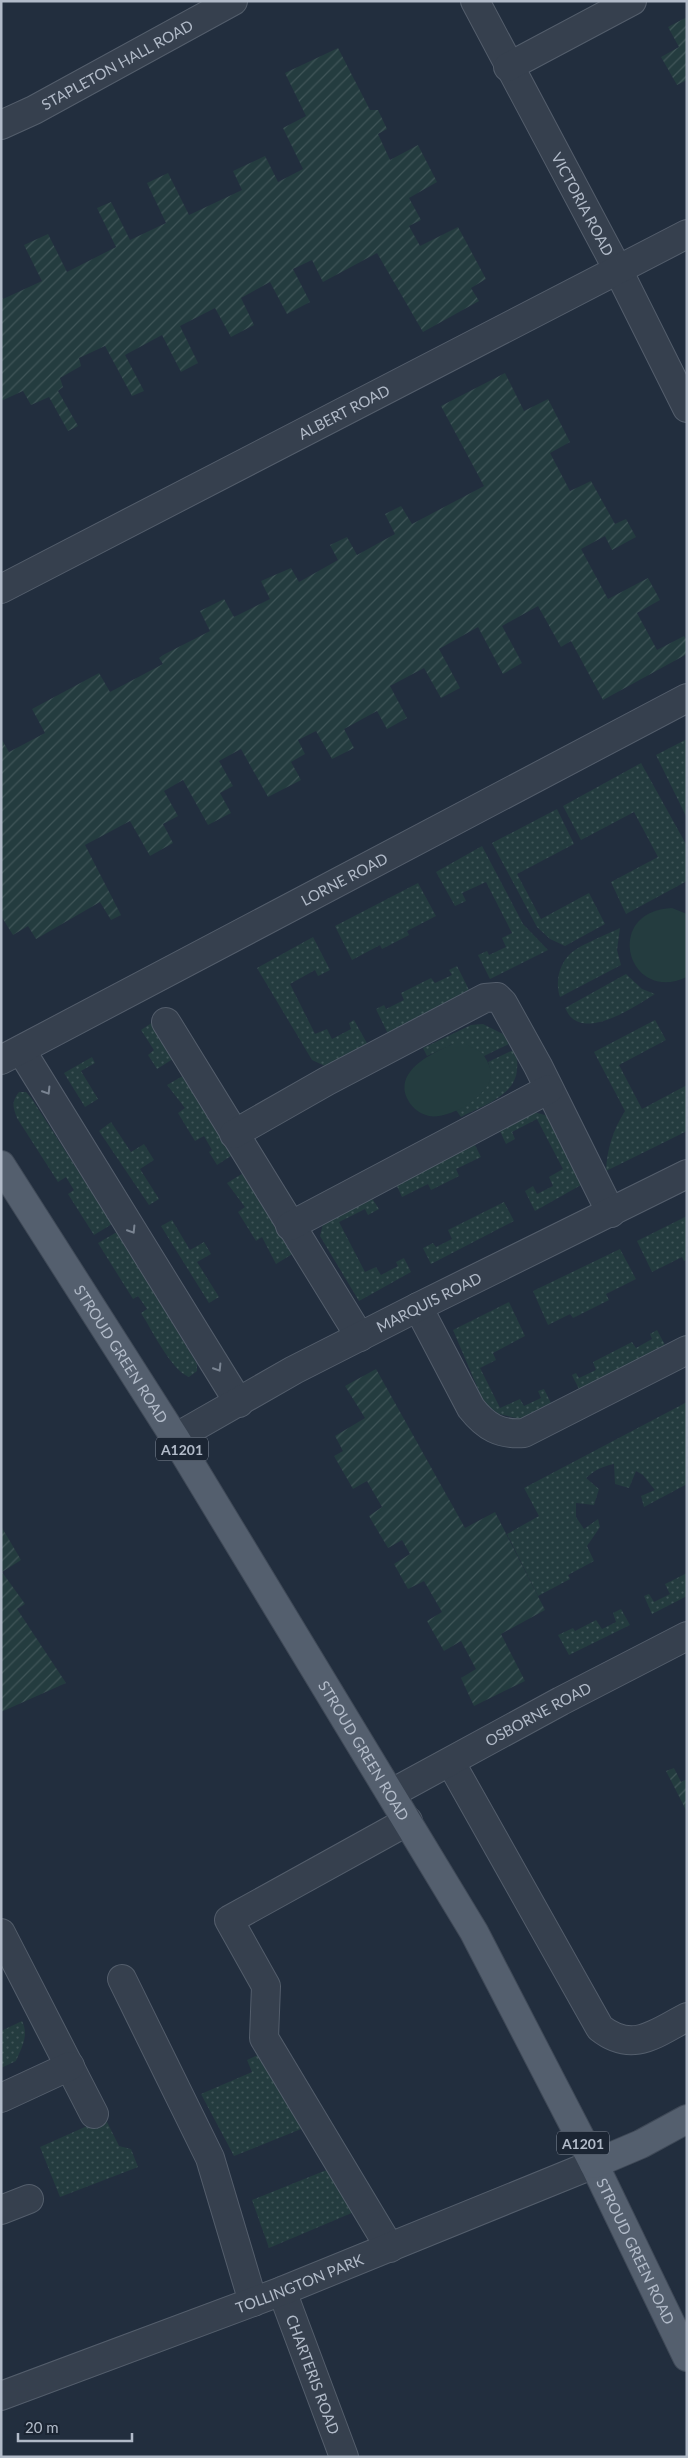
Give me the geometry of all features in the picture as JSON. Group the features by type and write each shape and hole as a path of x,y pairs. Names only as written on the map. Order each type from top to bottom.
{"main road":[{"name":"STROUD GREEN ROAD","path":"1,1165 175,1438 392,1793 474,1932 594,2164 687,2357"},
{"path":"594,2164 641,2144 687,2119"}],"street":[{"name":"STAPLETON HALL ROAD","path":"1,125 34,110 233,1"},
{"name":"VICTORIA ROAD","path":"475,1 618,270 687,408"},
{"path":"508,66 632,1"},
{"name":"ALBERT ROAD","path":"1,589 687,234"},
{"name":"LORNE ROAD","path":"11,1055 687,698"},
{"path":"234,1134 327,1081 489,997 498,997 504,1003 549,1089 611,1213"},
{"path":"166,1022 360,1337"},
{"path":"11,1055 239,1403"},
{"path":"290,1226 549,1089"},
{"name":"MARQUIS ROAD","path":"175,1438 294,1370 418,1306 611,1213 687,1174"},
{"path":"418,1306 471,1408 482,1422 496,1431 510,1434 524,1433 687,1350"},
{"name":"OSBORNE ROAD","path":"392,1793 561,1701 687,1636"},
{"path":"450,1763 600,2028 616,2038 635,2042 644,2040 687,2017"},
{"path":"390,2248 264,2038 266,1986 229,1920 408,1821"},
{"path":"1,1933 94,2114"},
{"path":"122,1979 210,2158 253,2302"},
{"path":"1,2098 70,2066"},
{"name":"TOLLINGTON PARK","path":"3,2391 282,2291 594,2164"},
{"path":"1,2210 29,2199"},
{"name":"CHARTERIS ROAD","path":"282,2291 344,2457"}],"green space":[{"path":"687,17 687,80 677,85 661,57 679,47 668,27"},
{"path":"338,48 370,110 378,110 387,129 378,134 390,160 418,145 437,182 409,198 421,220 409,226 420,246 458,227 486,279 471,288 479,301 423,332 377,253 323,282 312,260 293,269 310,302 287,314 270,282 241,298 254,325 231,337 215,308 180,326 198,363 181,372 162,335 125,355 144,391 132,396 105,346 79,358 81,366 60,378 63,387 58,391 78,426 68,431 49,397 31,405 23,391 1,401 1,296 3,299 42,281 24,245 48,234 67,272 116,247 97,208 111,202 130,240 166,223 147,183 168,173 189,215 242,190 233,171 265,156 278,182 303,169 283,128 306,116 285,73"},
{"path":"505,373 524,411 548,399 570,442 550,453 570,491 591,481 615,524 626,519 636,537 612,550 605,536 581,549 608,599 648,578 660,600 637,613 657,650 684,636 687,640 687,654 603,700 571,641 561,647 538,606 502,626 522,663 503,674 478,627 439,649 460,688 441,698 424,668 390,686 407,718 387,729 377,711 344,729 354,748 332,759 316,731 298,740 305,754 291,762 301,780 268,797 241,749 219,761 233,786 220,793 231,813 208,825 183,780 164,791 178,816 163,824 173,843 150,856 130,821 85,845 121,915 111,920 100,902 36,939 28,926 13,935 1,916 1,738 9,752 45,733 32,709 99,673 110,692 163,664 159,658 163,655 210,631 200,611 224,599 234,617 270,599 261,581 291,568 299,582 338,560 330,545 347,537 357,555 395,534 385,514 401,506 412,524 484,486 441,406"},
{"path":"687,739 687,818 656,755"},
{"path":"641,763 687,846 687,881 626,914 611,882 658,857 634,812 581,840 563,806"},
{"path":"557,809 574,844 517,874 541,919 589,893 605,924 565,946 550,939 537,927 492,843"},
{"path":"482,846 523,924 548,950 490,979 478,955 487,951 489,955 506,947 502,938 512,933 486,882 462,893 466,901 455,906 436,872"},
{"path":"418,883 436,916 407,931 409,935 382,949 380,945 352,960 335,926"},
{"path":"672,908 687,914 687,977 666,982 650,978 637,968 631,954 630,939 636,924 650,913"},
{"path":"620,928 617,950 621,965 560,997 558,979 567,957 581,947"},
{"path":"313,937 330,970 318,976 315,970 290,984 315,1034 327,1029 332,1039 351,1029 349,1023 354,1020 368,1045 327,1067 312,1060 257,968"},
{"path":"457,966 470,992 388,1034 376,1009 384,1005 386,1009 404,1000 401,993 431,978 435,983 452,975 449,970"},
{"path":"626,974 642,989 655,994 626,1012 591,1024 581,1023 569,1015 565,1008"},
{"path":"655,1020 666,1040 619,1065 642,1109 687,1085 687,1131 606,1171 611,1140 625,1111 594,1052"},
{"path":"153,1022 176,1057 157,1069 148,1055 154,1050 141,1030"},
{"path":"483,1024 505,1035 509,1044 484,1056 482,1053 453,1044 427,1056 423,1048 471,1025"},
{"path":"453,1044 466,1044 482,1053 490,1068 489,1082 476,1098 457,1110 437,1116 422,1114 408,1100 405,1090 406,1080 417,1064 435,1052"},
{"path":"513,1050 517,1066 515,1078 511,1086 496,1099 461,1117 456,1110 477,1097 487,1085 490,1071 488,1062"},
{"path":"92,1057 95,1063 81,1071 98,1099 85,1107 64,1073"},
{"path":"186,1074 234,1154 217,1165 209,1152 212,1150 204,1136 195,1141 178,1113 185,1108 167,1085"},
{"path":"19,1092 26,1092 32,1099 112,1224 94,1235 68,1194 74,1190 66,1177 58,1182 17,1118 14,1105"},
{"path":"534,1112 552,1117 588,1181 535,1211 525,1191 533,1186 537,1194 553,1186 549,1177 563,1169 537,1119 512,1132 515,1139 506,1144 500,1131"},
{"path":"111,1122 131,1152 144,1144 154,1160 140,1169 159,1199 149,1205 99,1131"},
{"path":"475,1145 481,1157 456,1169 459,1176 431,1190 428,1184 402,1197 396,1184"},
{"path":"245,1172 294,1253 276,1264 262,1237 256,1241 238,1212 245,1207 227,1183"},
{"path":"371,1197 379,1209 368,1215 365,1209 339,1222 365,1272 376,1267 381,1275 398,1266 396,1262 404,1258 411,1272 359,1301 320,1236 323,1224"},
{"path":"504,1202 514,1221 431,1264 423,1248 433,1243 436,1247 452,1239 448,1230"},
{"path":"687,1216 687,1260 684,1261 682,1257 652,1272 637,1241"},
{"path":"172,1220 190,1250 204,1242 211,1254 197,1262 219,1297 209,1303 161,1226"},
{"path":"117,1232 197,1364 197,1371 189,1377 175,1366 162,1349 141,1313 147,1309 138,1296 133,1299 98,1243"},
{"path":"620,1249 636,1279 606,1294 609,1300 573,1318 570,1314 548,1325 533,1291"},
{"path":"509,1302 525,1336 493,1353 496,1360 480,1368 500,1408 520,1399 524,1406 541,1398 538,1391 544,1389 551,1403 520,1419 499,1414 484,1403 453,1330"},
{"path":"657,1330 665,1345 579,1389 572,1375 576,1373 579,1378 596,1370 593,1362 632,1342 636,1348 652,1339 650,1334"},
{"path":"376,1369 465,1528 495,1512 545,1610 501,1634 525,1681 474,1706 461,1678 476,1669 461,1641 444,1651 427,1621 442,1612 424,1581 408,1589 394,1564 410,1554 402,1540 388,1548 369,1516 382,1507 367,1481 353,1489 334,1456 343,1451 335,1436 365,1418 345,1386"},
{"path":"687,1402 687,1484 644,1507 641,1496 655,1490 643,1475 636,1471 629,1488 615,1484 614,1464 589,1475 586,1478 599,1489 594,1505 576,1503 576,1517 584,1529 598,1519 600,1527 587,1546 594,1561 568,1575 570,1579 538,1596 507,1534 539,1516 524,1488"},
{"path":"1,1526 21,1560 2,1572 25,1604 17,1609 66,1683 1,1712"},
{"path":"687,1573 687,1596 652,1614 644,1596 649,1594 654,1602 670,1594 665,1584"},
{"path":"621,1609 630,1625 569,1655 558,1635 573,1628 575,1631 596,1620 602,1629 616,1622 613,1613"},
{"path":"674,1768 681,1782 687,1779 687,1812 666,1771"},
{"path":"22,2021 25,2036 16,2061 1,2068 1,2031"},
{"path":"264,2052 306,2127 234,2156 201,2094 252,2072 247,2060"},
{"path":"105,2118 119,2146 131,2149 138,2167 60,2197 40,2147"},
{"path":"329,2169 354,2212 269,2248 252,2200"}]}
